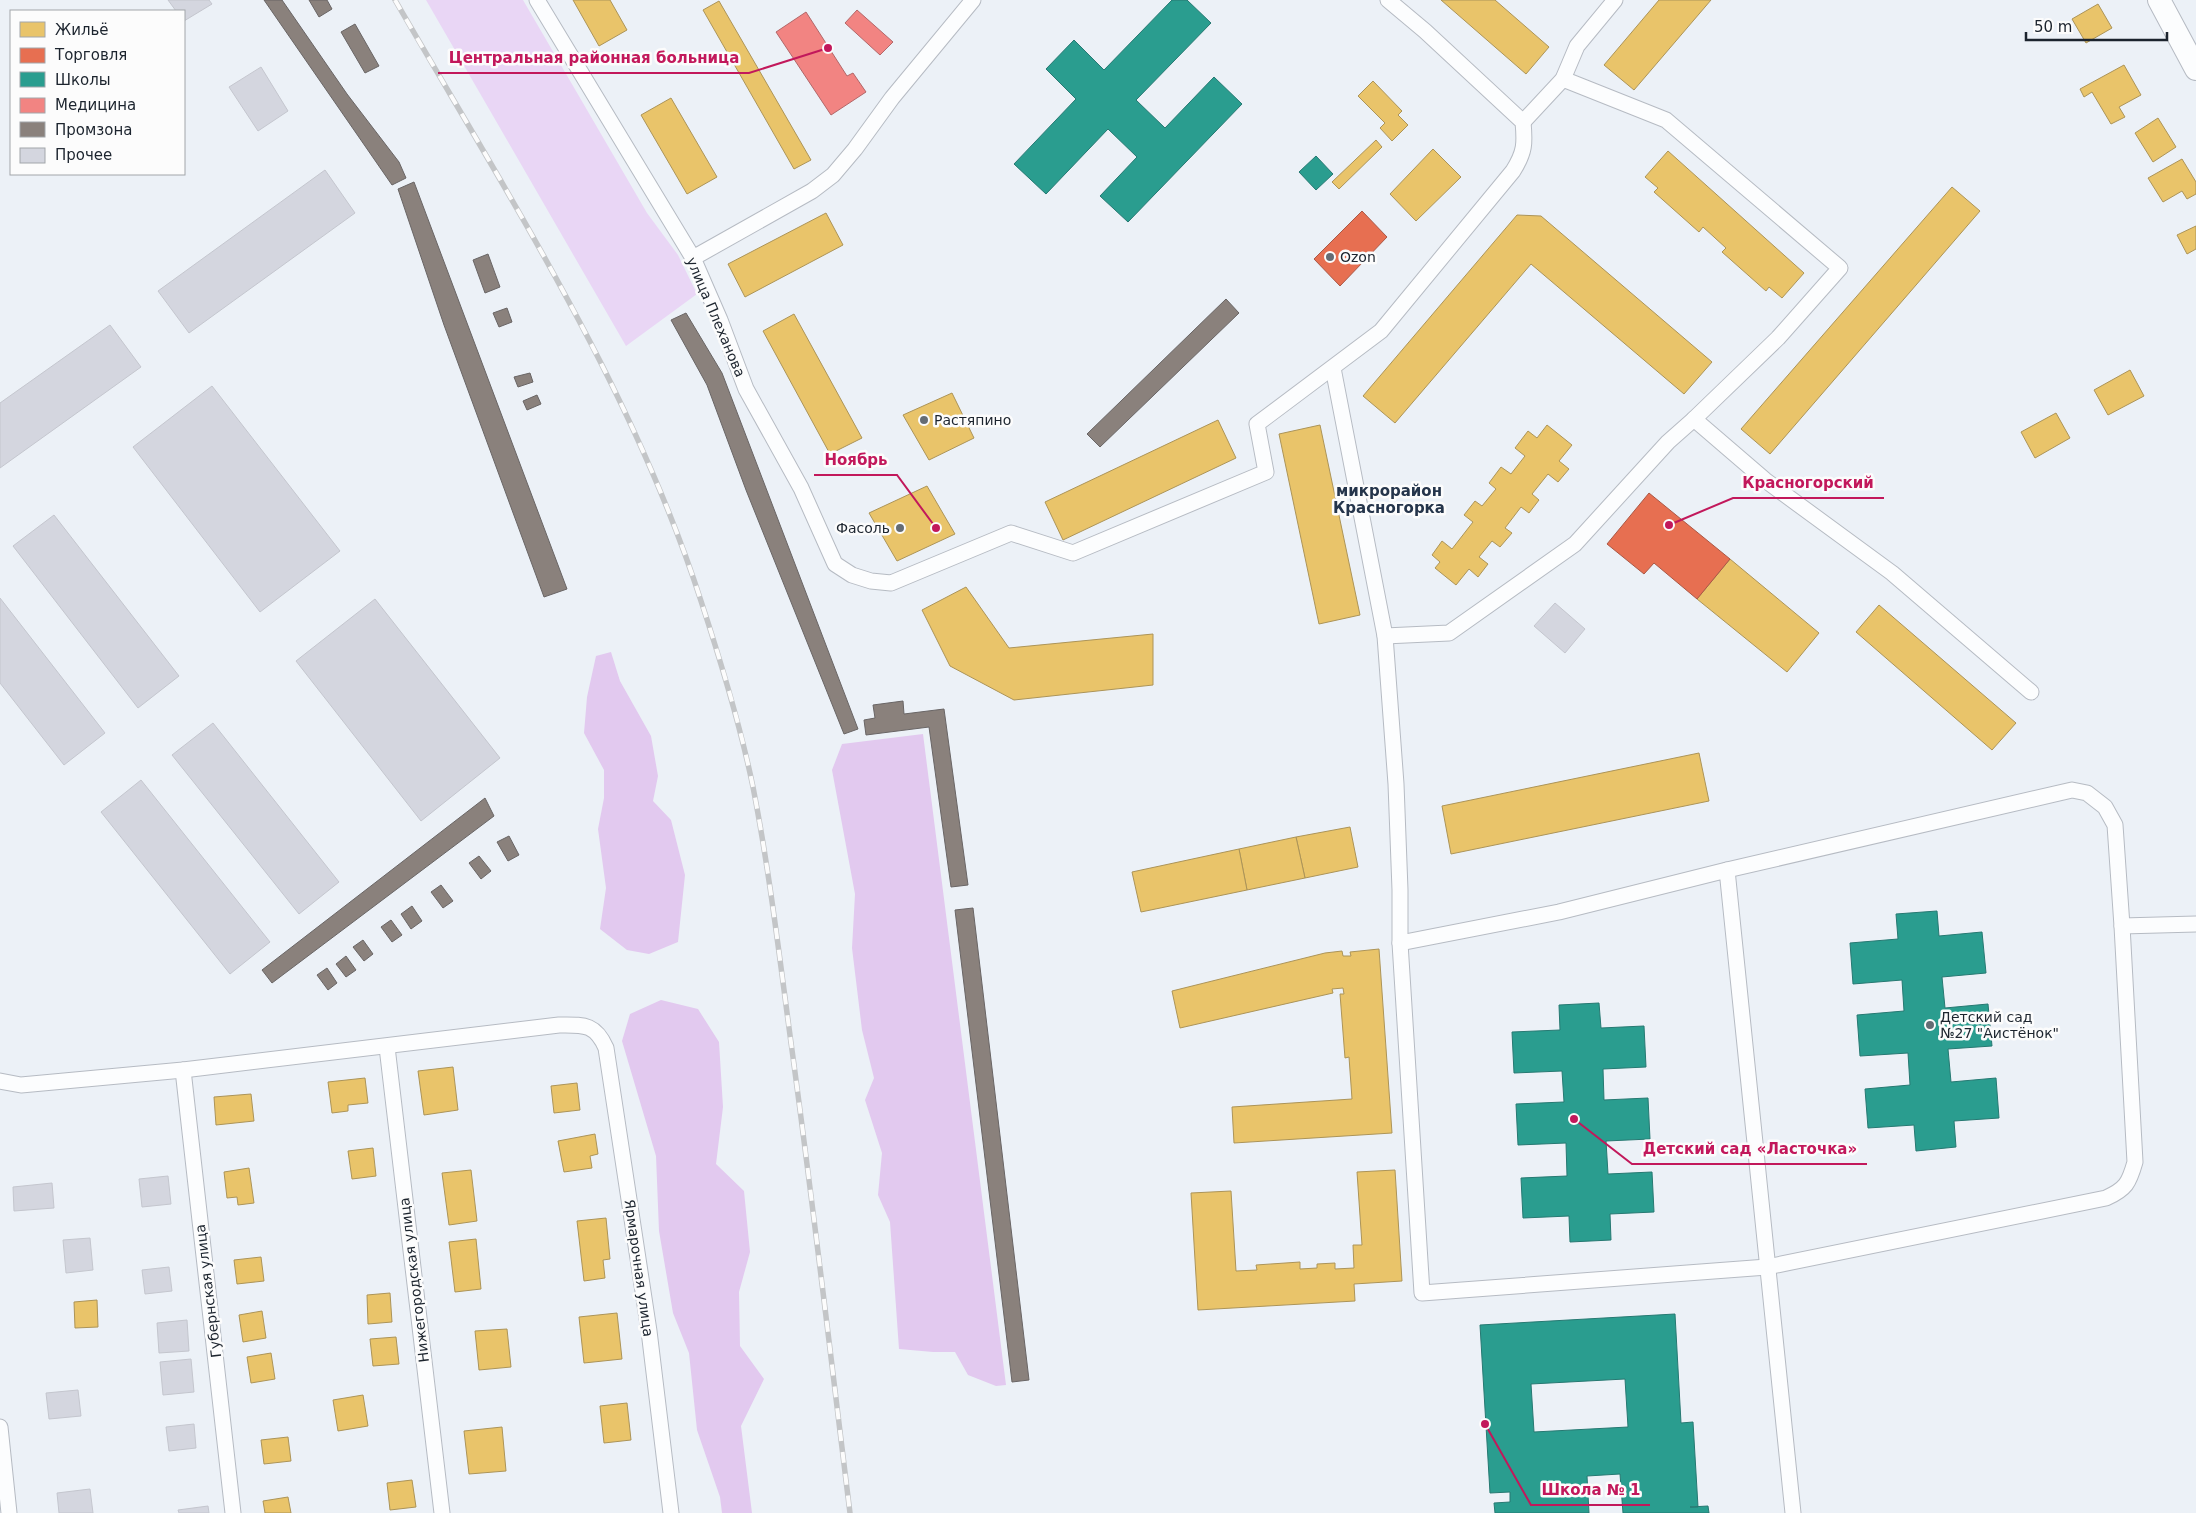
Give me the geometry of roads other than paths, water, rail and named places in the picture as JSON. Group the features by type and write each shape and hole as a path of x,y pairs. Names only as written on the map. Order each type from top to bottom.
{"main road":[{"path":"2159,0 2196,69"}],"street":[{"name":"улица Плеханова","path":"537,0 693,258 720,320 746,389 801,488 835,564 852,575 871,581 891,583 1011,532 1073,553 1266,472 1256,424 1333,368"},
{"path":"693,258 812,192 833,175 855,149 892,98 973,0"},
{"path":"1388,0 1425,31 1523,122 1525,145 1522,158 1513,171 1381,332 1333,368 1385,636 1396,784 1400,943 1422,1293 1767,1267 2106,1198 2119,1192 2130,1181 2135,1162 2115,826 2105,806 2087,793 2072,790 1728,870 1559,912 1400,943"},
{"path":"1523,122 1563,79 1577,46 1615,0"},
{"path":"1385,636 1449,633 1576,544 1668,442 1778,338 1840,268 1666,120 1563,79"},
{"path":"1694,419 1765,480 1892,573 2031,692"},
{"path":"1728,870 1793,1513"},
{"path":"2122,926 2196,924"},
{"name":"Ярмарочная улица","path":"387,1047 558,1025 583,1025 592,1028 601,1036 606,1048 649,1331 671,1513"},
{"path":"0,1081 21,1085 183,1070 387,1047"},
{"name":"Нижегородская улица","path":"387,1047 442,1513"},
{"name":"Губернская улица","path":"183,1070 233,1513"},
{"path":"0,1427 8,1513"}],"railway":[{"path":"395,0 523,219 603,368 640,444 673,522 723,670 753,787 770,885 850,1513"}],"place":[{"name":"Центральная районная больница","path":"828,48"},
{"name":"Ozon","path":"1330,257"},
{"name":"Растяпино","path":"924,420"},
{"name":"Красногорский","path":"1669,525"},
{"name":"Фасоль","path":"900,528"},
{"name":"Ноябрь","path":"936,528"},
{"name":"Детский сад №27 \"Аистёнок\"","path":"1930,1025"},
{"name":"Детский сад «Ласточка»","path":"1574,1119"},
{"name":"Школа № 1","path":"1485,1424"}],"district":[{"name":"микрорайон Красногорка","path":"1389,500"}]}
